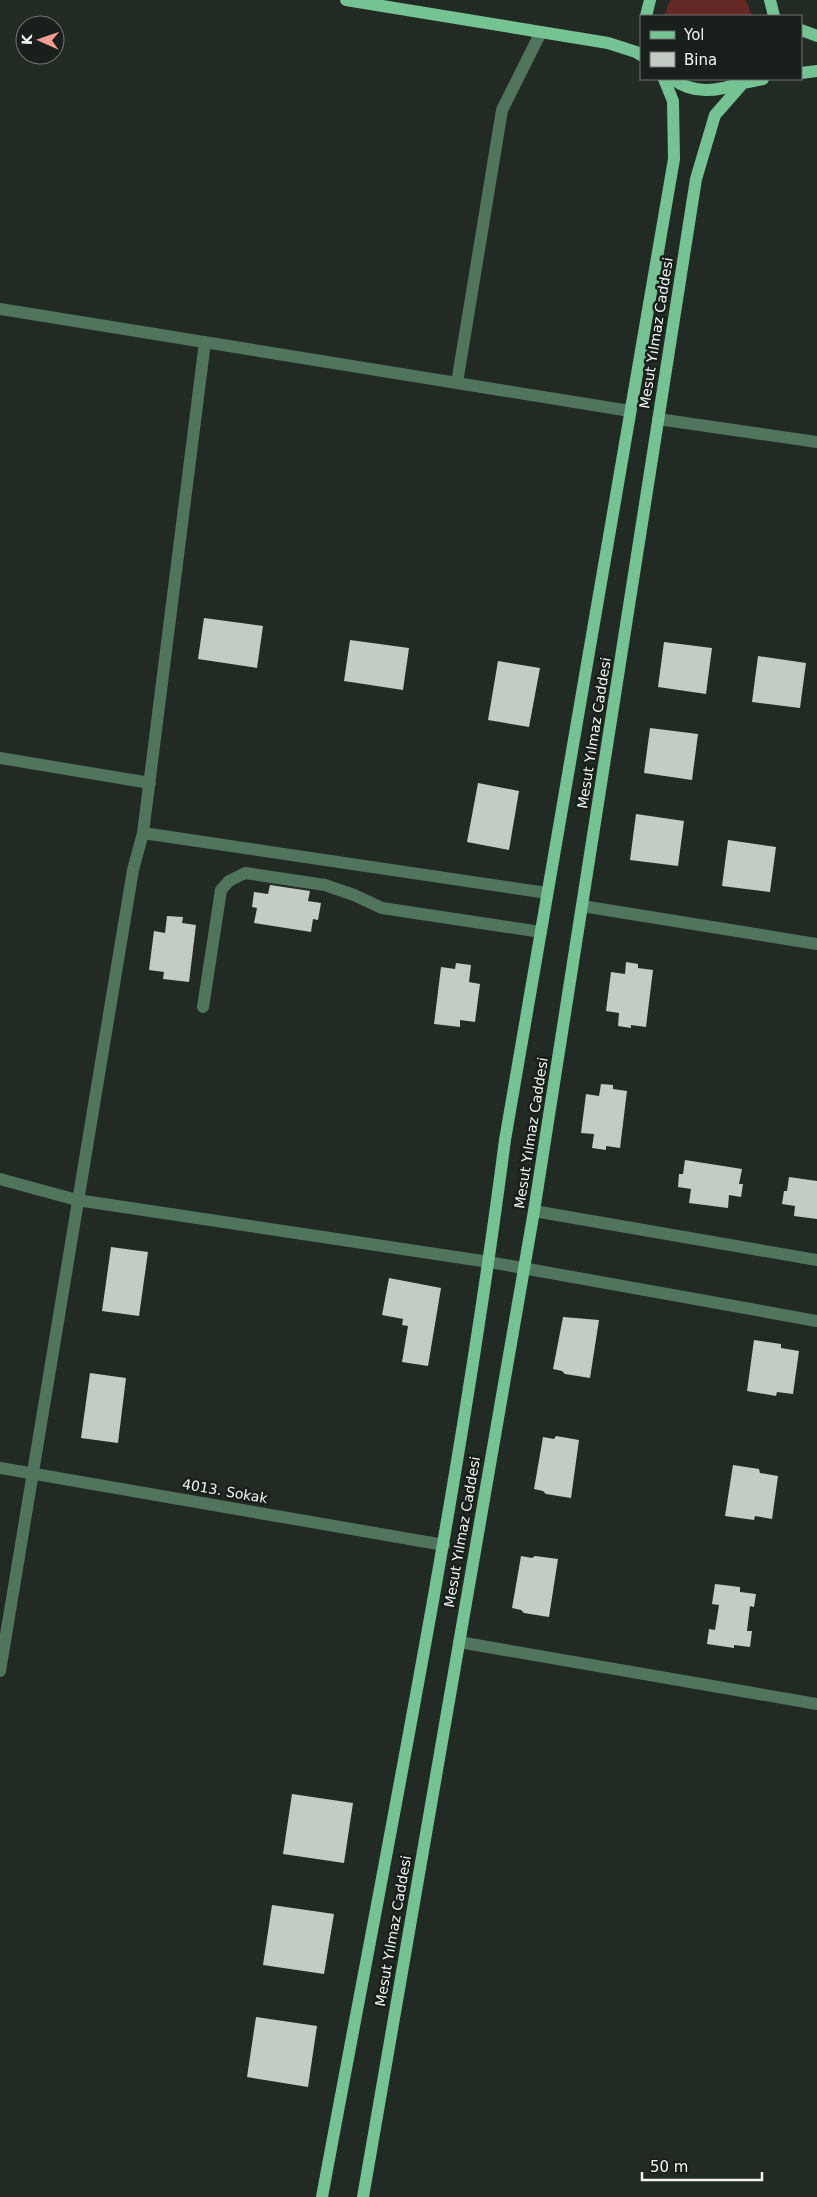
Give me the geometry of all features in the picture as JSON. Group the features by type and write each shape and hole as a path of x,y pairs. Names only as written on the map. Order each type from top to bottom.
{"main road":[{"path":"346,0 608,43 640,54"},
{"path":"646,15 650,0"},
{"path":"802,30 817,36"},
{"path":"802,73 817,71"},
{"name":"Mesut Yılmaz Caddesi","path":"322,2197 444,1544 489,1262 505,1140 674,159 673,101 664,80"},
{"path":"674,80 699,90 722,90 745,81"},
{"name":"Mesut Yılmaz Caddesi","path":"363,2197 534,1212 696,179 715,115 745,81"}],"street":[{"path":"457,383 502,110 540,32"},
{"path":"0,309 630,411"},
{"path":"0,1671 133,870 143,833 205,342"},
{"path":"658,419 817,442"},
{"path":"0,758 150,783"},
{"path":"143,833 547,893"},
{"path":"203,1007 221,890 228,881 245,873 325,885 354,895 371,905 387,909 541,932"},
{"path":"582,906 817,944"},
{"path":"0,1179 77,1200 489,1262 817,1321"},
{"path":"534,1212 817,1260"},
{"name":"4013. Sokak","path":"0,1468 444,1544"},
{"path":"459,1642 817,1704"}],"shaded area":[{"path":"670,0 746,0 752,15 664,15"}],"building":[{"path":"204,618 263,626 257,668 198,659"},
{"path":"350,640 409,648 403,690 344,681"},
{"path":"664,642 712,648 706,694 658,687"},
{"path":"758,656 806,663 800,708 752,702"},
{"path":"498,661 540,668 529,727 488,720"},
{"path":"650,728 698,734 692,780 644,773"},
{"path":"478,783 519,791 509,850 467,842"},
{"path":"636,814 684,821 678,866 630,860"},
{"path":"728,840 776,847 770,892 722,886"},
{"path":"270,885 310,891 308,901 321,903 318,920 313,919 311,932 254,923 257,908 252,907 254,892 268,894"},
{"path":"167,916 183,917 182,923 196,925 189,982 163,979 164,972 149,970 154,931 165,933"},
{"path":"626,962 638,964 638,968 653,970 646,1027 631,1025 631,1028 618,1026 619,1013 606,1011 611,972 625,974"},
{"path":"456,963 471,965 469,982 480,984 475,1022 460,1020 460,1027 434,1024 441,967 455,969"},
{"path":"601,1084 613,1085 613,1089 627,1091 620,1148 606,1146 606,1150 592,1148 594,1134 581,1133 586,1094 599,1096"},
{"path":"685,1160 742,1169 739,1184 743,1184 741,1197 729,1195 728,1208 689,1203 691,1189 678,1187 679,1174 683,1174"},
{"path":"789,1177 817,1181 817,1219 794,1216 795,1206 782,1204 784,1191 787,1191"},
{"path":"111,1247 148,1252 139,1316 102,1311"},
{"path":"389,1278 441,1288 428,1366 402,1362 408,1326 402,1325 403,1319 382,1315"},
{"path":"563,1317 599,1320 590,1378 565,1374 562,1371 553,1369"},
{"path":"754,1340 781,1344 781,1348 799,1351 793,1394 777,1392 776,1396 747,1391"},
{"path":"90,1373 126,1378 118,1443 81,1438"},
{"path":"556,1436 579,1440 571,1498 546,1494 543,1491 534,1489 543,1437 554,1439"},
{"path":"733,1465 759,1469 760,1473 778,1476 772,1519 755,1516 754,1520 725,1516"},
{"path":"521,1556 558,1559 549,1617 524,1613 521,1610 512,1608"},
{"path":"715,1584 740,1587 740,1592 756,1594 754,1607 750,1606 747,1631 752,1631 750,1647 734,1645 734,1648 707,1644 709,1629 715,1630 719,1605 712,1604"},
{"path":"292,1794 353,1803 344,1863 283,1854"},
{"path":"272,1905 334,1914 324,1974 263,1965"},
{"path":"256,2017 317,2026 308,2087 247,2077"}]}
